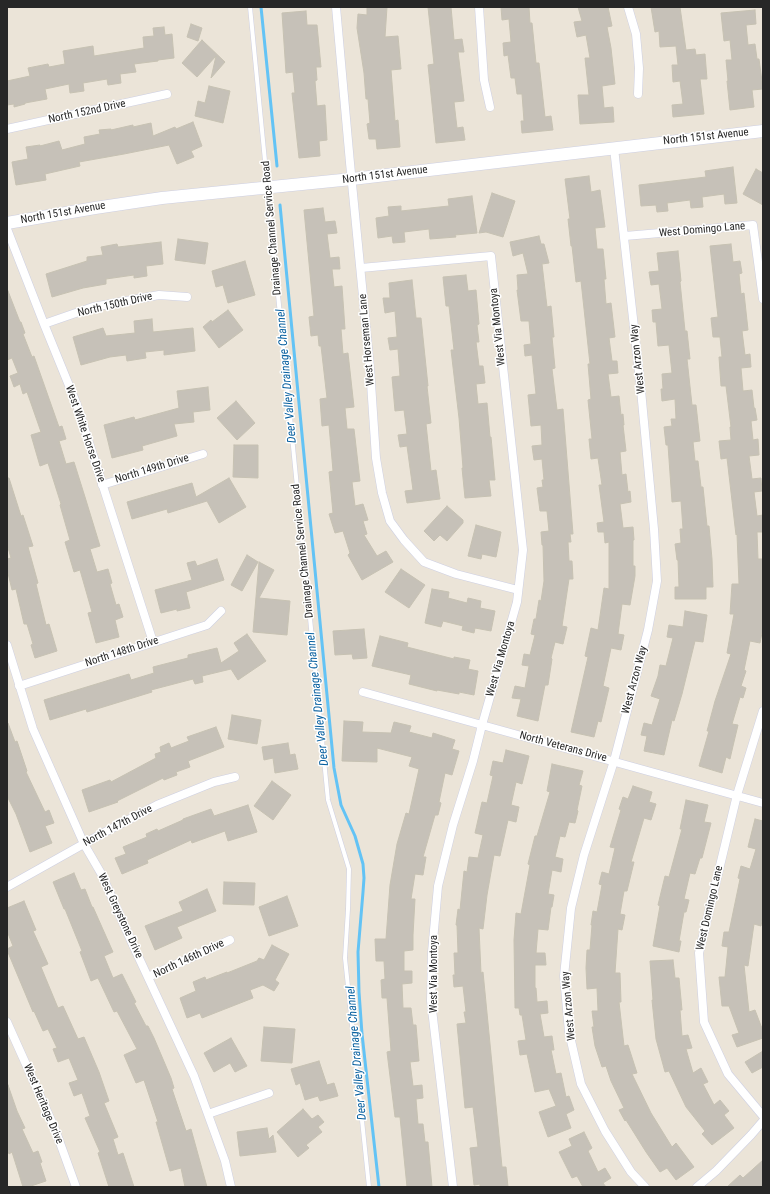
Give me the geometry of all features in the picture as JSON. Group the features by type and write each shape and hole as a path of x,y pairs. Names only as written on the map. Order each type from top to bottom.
{"street":[{"name":"West Horseman Lane","path":"336,7 370,368 376,458 382,493 390,522 424,562 456,574 518,590"},
{"path":"479,7 484,80 490,107"},
{"path":"628,7 636,34 639,68 638,94"},
{"name":"North 152nd Drive","path":"7,129 167,94"},
{"name":"North 151st Avenue","path":"7,223 72,211 154,199 352,179 763,131"},
{"name":"West Arzon Way","path":"614,148 625,236 654,529 657,581 648,630 614,761 584,855 571,908 564,976 569,1032 581,1084 605,1131 631,1172 645,1187"},
{"name":"West Domingo Lane","path":"625,236 754,225 763,299"},
{"name":"West White Horse Drive","path":"7,229 77,405 152,642"},
{"name":"West Via Montoya","path":"361,268 491,256 523,550 517,602 473,761 453,825 438,886 432,952 431,1001 453,1187"},
{"name":"North 150th Drive","path":"44,324 93,307 151,296 159,295 187,297"},
{"name":"North 149th Drive","path":"102,485 203,454"},
{"name":"North 148th Drive","path":"19,686 207,625 221,611"},
{"name":"West Greystone Drive","path":"7,645 34,729 84,844 102,875 194,1076 225,1161 231,1187"},
{"name":"North Veterans Drive","path":"363,692 763,803"},
{"name":"West Domingo Lane","path":"763,711 737,795 699,953 704,1022 728,1074 763,1116"},
{"name":"North 147th Drive","path":"7,887 157,805 214,782 235,777"},
{"name":"North 146th Drive","path":"148,978 230,940"},
{"name":"West Heritage Drive","path":"7,1022 55,1129 76,1187"},
{"path":"208,1114 269,1093"},
{"path":"697,1187 716,1171 763,1121"}],"lane":[{"name":"Drainage Channel Service Road","path":"250,7 328,800 348,869 348,909 345,958 369,1187"}],"building":[{"path":"367,7 387,7 385,37 398,36 401,69 391,70 395,121 398,120 400,147 377,149 376,139 369,139 367,124 370,123 368,99 366,99 364,73 357,28 358,14 367,15"},
{"path":"428,7 451,7 454,40 462,39 464,52 458,52 464,101 454,102 457,128 463,127 465,140 436,143 428,65 434,64"},
{"path":"501,7 529,7 536,63 539,63 545,117 551,116 553,130 522,133 521,121 524,121 522,94 517,94 515,78 511,78 508,55 504,56 503,43 511,42 509,19 502,20"},
{"path":"578,7 608,7 612,26 607,27 615,84 602,86 604,108 613,107 614,122 580,124 578,95 589,95 585,58 590,58 586,35 577,37 574,22 582,21"},
{"path":"651,7 680,7 686,50 695,49 696,55 705,54 707,79 700,79 704,114 673,117 672,105 683,104 680,81 673,82 672,65 678,65 676,46 660,47 659,31 655,32"},
{"path":"755,10 756,24 746,25 748,45 755,44 757,59 759,59 763,89 752,90 754,107 730,110 726,60 732,60 730,40 724,41 721,13"},
{"path":"306,11 307,25 317,25 321,67 316,67 317,80 315,81 317,106 325,105 327,140 319,141 320,156 299,158 292,93 295,93 293,72 286,73 282,13"},
{"path":"191,24 202,28 198,41 187,37"},
{"path":"164,27 165,35 172,34 174,58 134,64 136,72 120,74 121,83 108,85 107,79 83,83 84,91 70,93 69,84 45,89 47,99 25,103 14,107 14,104 7,105 7,81 30,76 28,68 48,64 49,67 65,64 63,51 93,46 94,56 144,48 143,37 154,36 153,28"},
{"path":"202,40 225,62 211,78 216,56 197,77 182,63"},
{"path":"209,86 230,91 223,123 195,116 198,101 205,103"},
{"path":"193,122 202,146 191,151 194,157 177,164 169,145 79,162 80,166 45,174 46,180 16,185 12,162 28,159 26,147 40,146 59,141 62,150 85,144 84,137 100,134 99,130 111,130 151,123 153,136 175,127 176,129"},
{"path":"733,167 737,203 725,204 724,194 702,197 703,207 691,208 690,200 667,203 668,211 657,212 656,205 641,206 639,185 706,177 705,171"},
{"path":"756,169 763,173 763,205 743,194"},
{"path":"589,176 591,192 600,190 605,227 595,228 597,249 603,249 606,279 604,279 606,304 611,303 615,337 609,338 612,361 617,361 618,373 608,374 611,397 619,396 621,415 623,414 626,451 620,452 622,475 626,474 631,502 620,504 623,528 633,527 633,566 635,566 635,576 630,605 622,604 618,634 624,635 621,650 611,648 603,686 609,688 601,722 598,721 594,737 571,732 588,657 585,656 591,628 598,630 604,588 609,589 609,542 605,543 604,532 598,532 597,523 604,522 599,485 602,485 598,458 591,459 589,439 592,439 588,400 591,399 588,364 590,364 581,281 576,282 571,246 568,219 570,219 565,179"},
{"path":"492,193 515,201 503,237 486,232 479,233"},
{"path":"472,196 477,233 455,235 456,237 430,239 429,229 404,232 405,242 393,243 392,236 378,238 376,218 389,216 388,207 401,206 401,211 449,206 448,199"},
{"path":"323,208 325,222 335,221 337,233 327,234 330,258 339,257 340,269 332,269 334,287 342,286 345,329 341,329 343,354 348,353 354,407 345,408 347,429 354,429 360,481 352,482 355,506 363,504 368,520 363,521 367,534 364,535 377,556 386,551 393,562 362,580 348,555 350,553 343,531 335,533 329,514 333,513 329,472 333,471 329,425 322,426 320,399 327,398 321,346 319,346 318,335 311,336 309,317 314,316 304,210"},
{"path":"539,236 541,244 544,244 549,263 542,264 547,307 551,306 555,368 552,369 557,410 563,409 573,534 570,534 571,542 568,542 569,561 572,561 573,579 569,579 562,626 567,627 563,644 555,642 551,658 548,685 545,685 538,721 517,716 521,699 512,698 515,686 525,688 529,666 522,665 524,654 530,655 535,635 531,634 534,619 536,619 539,600 541,601 544,581 543,545 541,532 549,531 547,511 540,511 537,488 543,487 542,480 544,480 542,459 534,460 532,446 542,445 541,425 531,426 528,395 536,394 532,355 525,356 524,345 531,344 529,321 521,321 517,290 517,275 528,274 523,253 513,256 510,242"},
{"path":"178,239 208,243 205,264 175,260"},
{"path":"161,242 163,264 146,266 147,276 134,278 134,275 106,279 106,284 83,288 52,297 46,274 87,261 87,257 103,255 101,247 117,244 118,247"},
{"path":"731,244 733,262 740,261 742,273 739,274 741,294 744,293 748,330 742,331 745,355 750,354 751,367 741,368 743,391 752,390 757,420 751,421 753,440 758,439 759,455 749,456 752,479 761,478 762,491 754,492 757,516 763,515 763,532 757,532 758,559 763,559 763,628 760,643 750,641 744,670 746,671 741,686 746,688 743,698 740,697 732,724 738,725 730,759 726,757 722,773 699,766 709,731 707,731 715,701 731,654 727,653 734,614 730,614 732,584 739,584 737,534 736,535 727,458 721,459 719,441 731,440 731,427 726,386 721,386 719,357 722,357 720,337 713,337 711,318 718,317 710,246"},
{"path":"678,251 685,331 687,331 690,359 687,359 692,405 696,405 700,441 693,442 695,461 698,461 701,487 703,487 712,559 713,587 706,587 706,599 675,599 675,587 679,587 678,560 675,544 681,543 680,529 683,529 681,501 672,502 668,445 666,445 664,427 672,426 671,419 676,419 675,399 662,401 662,374 672,373 669,345 658,346 656,322 653,322 652,310 662,309 659,284 651,285 649,272 659,271 657,253"},
{"path":"245,261 255,295 228,303 223,285 216,287 212,271"},
{"path":"466,275 468,291 476,290 479,342 476,342 479,366 483,366 485,383 476,384 478,404 487,403 495,480 489,480 491,496 465,498 459,418 451,350 454,350 449,306 446,306 443,277"},
{"path":"412,280 416,318 421,318 428,386 431,423 426,424 431,471 436,470 440,499 407,503 405,491 413,490 407,446 400,447 398,435 407,434 404,410 395,411 392,377 400,376 398,349 390,350 388,338 397,337 395,311 385,313 383,298 390,298 389,283"},
{"path":"8,291 25,333 23,334 32,357 34,356 59,427 62,426 66,439 59,441 66,464 74,462 100,546 90,549 97,572 108,569 112,583 110,584 116,605 119,604 123,617 115,620 119,637 96,643 88,613 92,612 80,570 74,572 65,542 70,540 60,505 61,504 48,463 40,466 31,435 41,432 27,392 23,394 20,384 14,387 10,376 18,373 12,358 7,360"},
{"path":"228,310 243,330 219,348 203,327 211,320 212,322"},
{"path":"152,319 153,332 193,328 195,351 164,355 164,350 145,352 146,358 127,361 126,355 110,357 81,365 73,337 103,328 106,336 135,333 134,321"},
{"path":"208,387 210,410 193,412 194,422 174,424 177,436 142,446 143,450 112,458 104,425 134,417 135,420 179,408 177,391"},
{"path":"236,401 255,423 237,440 217,418"},
{"path":"234,445 258,445 258,478 233,477"},
{"path":"7,478 9,478 21,516 23,515 33,546 28,547 38,583 36,584 46,625 49,624 57,651 35,658 31,645 33,644 27,624 24,624 16,589 12,590 7,569 7,559 11,558 7,544"},
{"path":"229,478 246,507 219,523 207,501 168,513 167,509 132,519 127,502 192,483 196,497"},
{"path":"447,506 463,520 463,523 447,541 440,535 434,541 424,531"},
{"path":"476,525 501,532 496,557 482,554 481,559 468,556"},
{"path":"247,555 258,562 242,591 231,585"},
{"path":"217,559 224,580 186,592 190,608 177,611 177,609 161,613 155,590 192,580 187,563 195,561 197,566"},
{"path":"259,562 274,570 259,598 290,601 287,635 253,632"},
{"path":"401,569 425,585 409,608 385,592"},
{"path":"432,589 449,592 448,598 467,603 468,598 481,601 480,608 495,611 491,631 475,628 474,633 462,630 463,626 443,621 441,627 425,623"},
{"path":"685,611 707,615 703,642 695,641 682,694 674,721 672,720 664,755 644,751 647,736 641,735 644,723 652,725 660,699 651,696 660,665 666,666 673,638 667,637 669,625 683,627"},
{"path":"364,629 367,658 353,659 352,654 335,655 333,631"},
{"path":"247,634 266,661 238,680 231,669 202,676 203,682 195,684 193,679 151,690 152,692 87,712 86,709 50,720 44,700 129,674 131,680 154,673 153,667 188,658 188,655 217,648 221,663 239,651 234,643"},
{"path":"380,636 408,643 407,647 454,659 454,657 470,660 468,669 478,671 474,695 459,692 459,694 437,691 409,684 411,675 372,666"},
{"path":"232,715 261,720 257,744 228,739"},
{"path":"344,721 363,722 362,732 391,733 394,722 411,726 409,732 432,738 433,733 455,740 452,749 459,751 452,775 445,773 438,815 435,815 423,857 426,857 423,875 415,874 411,899 415,899 413,950 404,951 404,971 412,971 412,983 402,984 403,1008 411,1008 413,1025 416,1025 419,1061 410,1062 413,1086 422,1085 423,1098 416,1099 418,1124 423,1124 425,1142 428,1142 432,1187 407,1187 400,1117 395,1117 387,1052 391,1051 387,998 382,998 381,980 385,979 384,961 376,961 375,939 386,939 390,885 397,844 406,813 409,814 419,769 409,766 412,757 377,748 377,762 342,761"},
{"path":"7,723 15,742 17,741 27,771 26,772 45,812 49,810 54,823 45,826 52,843 30,852 16,814 7,796"},
{"path":"216,727 224,747 188,761 190,767 176,772 177,775 164,780 163,778 117,801 118,802 89,812 82,790 110,780 111,782 156,758 155,754 161,752 160,747 169,743 171,748 189,741 187,737"},
{"path":"288,743 290,755 295,754 298,769 275,773 273,758 264,760 262,747"},
{"path":"506,750 529,756 522,784 516,782 511,805 519,807 516,822 508,820 500,856 494,855 483,929 479,928 481,973 483,972 502,1167 506,1167 508,1187 480,1187 480,1184 474,1185 470,1148 478,1147 473,1107 465,1108 457,1024 466,1023 464,1012 466,1012 463,986 454,987 454,953 458,953 456,925 458,909 460,910 464,871 467,872 469,857 478,858 483,835 475,833 482,802 487,803 493,776 490,775 493,761 503,763"},
{"path":"552,764 583,771 579,785 582,786 575,823 569,822 565,837 560,836 555,857 563,859 561,872 552,870 548,894 554,895 548,930 538,929 536,953 545,953 546,965 535,965 535,988 537,1002 547,1001 548,1013 540,1014 544,1037 552,1036 554,1050 551,1050 556,1074 561,1073 566,1097 569,1096 574,1110 566,1114 571,1128 548,1137 539,1112 556,1106 549,1089 535,1092 527,1054 520,1055 518,1041 526,1040 522,1015 520,1015 519,1008 515,1008 514,940 516,913 521,914 530,865 528,864 535,836 537,836 550,792 547,791"},
{"path":"272,781 291,795 273,820 254,806"},
{"path":"633,786 652,792 649,802 656,804 651,820 644,818 631,862 634,862 627,891 624,891 620,914 625,915 622,930 618,929 615,973 620,973 621,1002 619,1002 624,1046 628,1045 637,1073 632,1074 651,1113 672,1147 676,1143 694,1167 676,1180 667,1168 660,1172 619,1110 624,1108 611,1081 606,1066 602,1067 595,1046 592,1027 594,1027 592,1011 598,1011 597,988 587,989 587,950 590,950 593,911 597,912 602,885 599,884 602,872 609,874 615,848 610,847 621,810 619,809 623,797 628,799"},
{"path":"686,800 708,805 704,822 711,823 702,858 700,858 695,874 690,873 684,899 689,900 686,912 684,912 679,941 681,941 679,952 653,946 660,906 658,905 665,876 669,877 682,829 680,829"},
{"path":"248,805 257,832 228,841 225,831 192,843 191,840 147,860 148,863 122,874 115,858 126,854 123,847 147,837 146,834 157,829 158,831 183,819 211,809 214,816"},
{"path":"755,819 763,821 763,915 761,926 754,924 748,966 744,965 749,1012 755,1010 763,1031 763,1038 737,1047 732,1035 739,1033 729,1006 722,1006 719,977 725,977 728,947 722,946 724,932 729,932 740,879 738,878 741,866 750,869 756,849 748,847"},
{"path":"74,873 81,890 85,889 113,952 104,956 113,978 122,974 136,1002 134,1003 154,1038 171,1078 174,1088 172,1089 186,1131 191,1129 207,1187 185,1187 181,1168 170,1171 156,1122 158,1122 144,1080 136,1083 124,1055 137,1049 117,1011 114,1012 98,978 91,981 80,952 82,951 53,882"},
{"path":"224,882 255,883 254,905 223,904"},
{"path":"207,889 216,911 177,927 182,938 155,950 145,926 183,911 179,902"},
{"path":"287,896 298,926 269,936 259,907"},
{"path":"24,901 36,930 33,931 48,964 41,967 58,1008 63,1006 78,1039 84,1037 99,1072 109,1101 104,1103 118,1137 113,1139 118,1155 123,1153 134,1187 109,1187 98,1153 100,1152 85,1118 90,1116 82,1093 74,1096 69,1083 78,1080 69,1058 58,1062 53,1049 57,1048 48,1029 43,1031 34,1011 33,1012 7,950 13,946 7,931 7,908"},
{"path":"272,945 289,954 275,980 279,983 274,991 263,985 250,990 253,998 202,1018 200,1013 187,1018 180,998 196,991 193,982 205,977 206,980 227,973 257,961 259,958 264,960"},
{"path":"673,960 675,978 679,978 682,1010 680,1010 682,1036 688,1035 692,1048 686,1049 693,1073 701,1068 708,1082 703,1084 714,1105 720,1100 729,1111 724,1115 734,1128 712,1145 702,1134 705,1131 686,1107 669,1071 665,1072 656,1039 650,961"},
{"path":"264,1027 295,1029 292,1063 261,1061"},
{"path":"231,1038 247,1066 235,1072 230,1063 214,1072 204,1053"},
{"path":"763,1051 763,1067 752,1073 745,1062"},
{"path":"319,1061 327,1085 334,1083 338,1096 320,1101 318,1096 305,1100 300,1083 296,1085 291,1069"},
{"path":"8,1085 25,1128 22,1129 33,1153 38,1151 46,1181 28,1187 23,1187 12,1152 9,1154 7,1148"},
{"path":"303,1109 312,1119 318,1115 324,1122 318,1127 322,1132 306,1145 309,1148 298,1157 277,1132"},
{"path":"267,1128 269,1139 273,1135 276,1152 240,1156 237,1132"},
{"path":"584,1132 592,1148 588,1151 598,1172 605,1168 611,1178 603,1183 606,1187 583,1187 577,1176 572,1178 559,1152 572,1146 569,1139"},
{"path":"763,1160 763,1187 727,1187 740,1175 743,1178"}],"waterway":[{"name":"Deer Valley Drainage Channel","path":"261,7 277,166"},
{"name":"Deer Valley Drainage Channel","path":"280,205 334,768 341,805 355,836 363,864 364,878 358,952 359,992 362,1034 379,1187"}]}
